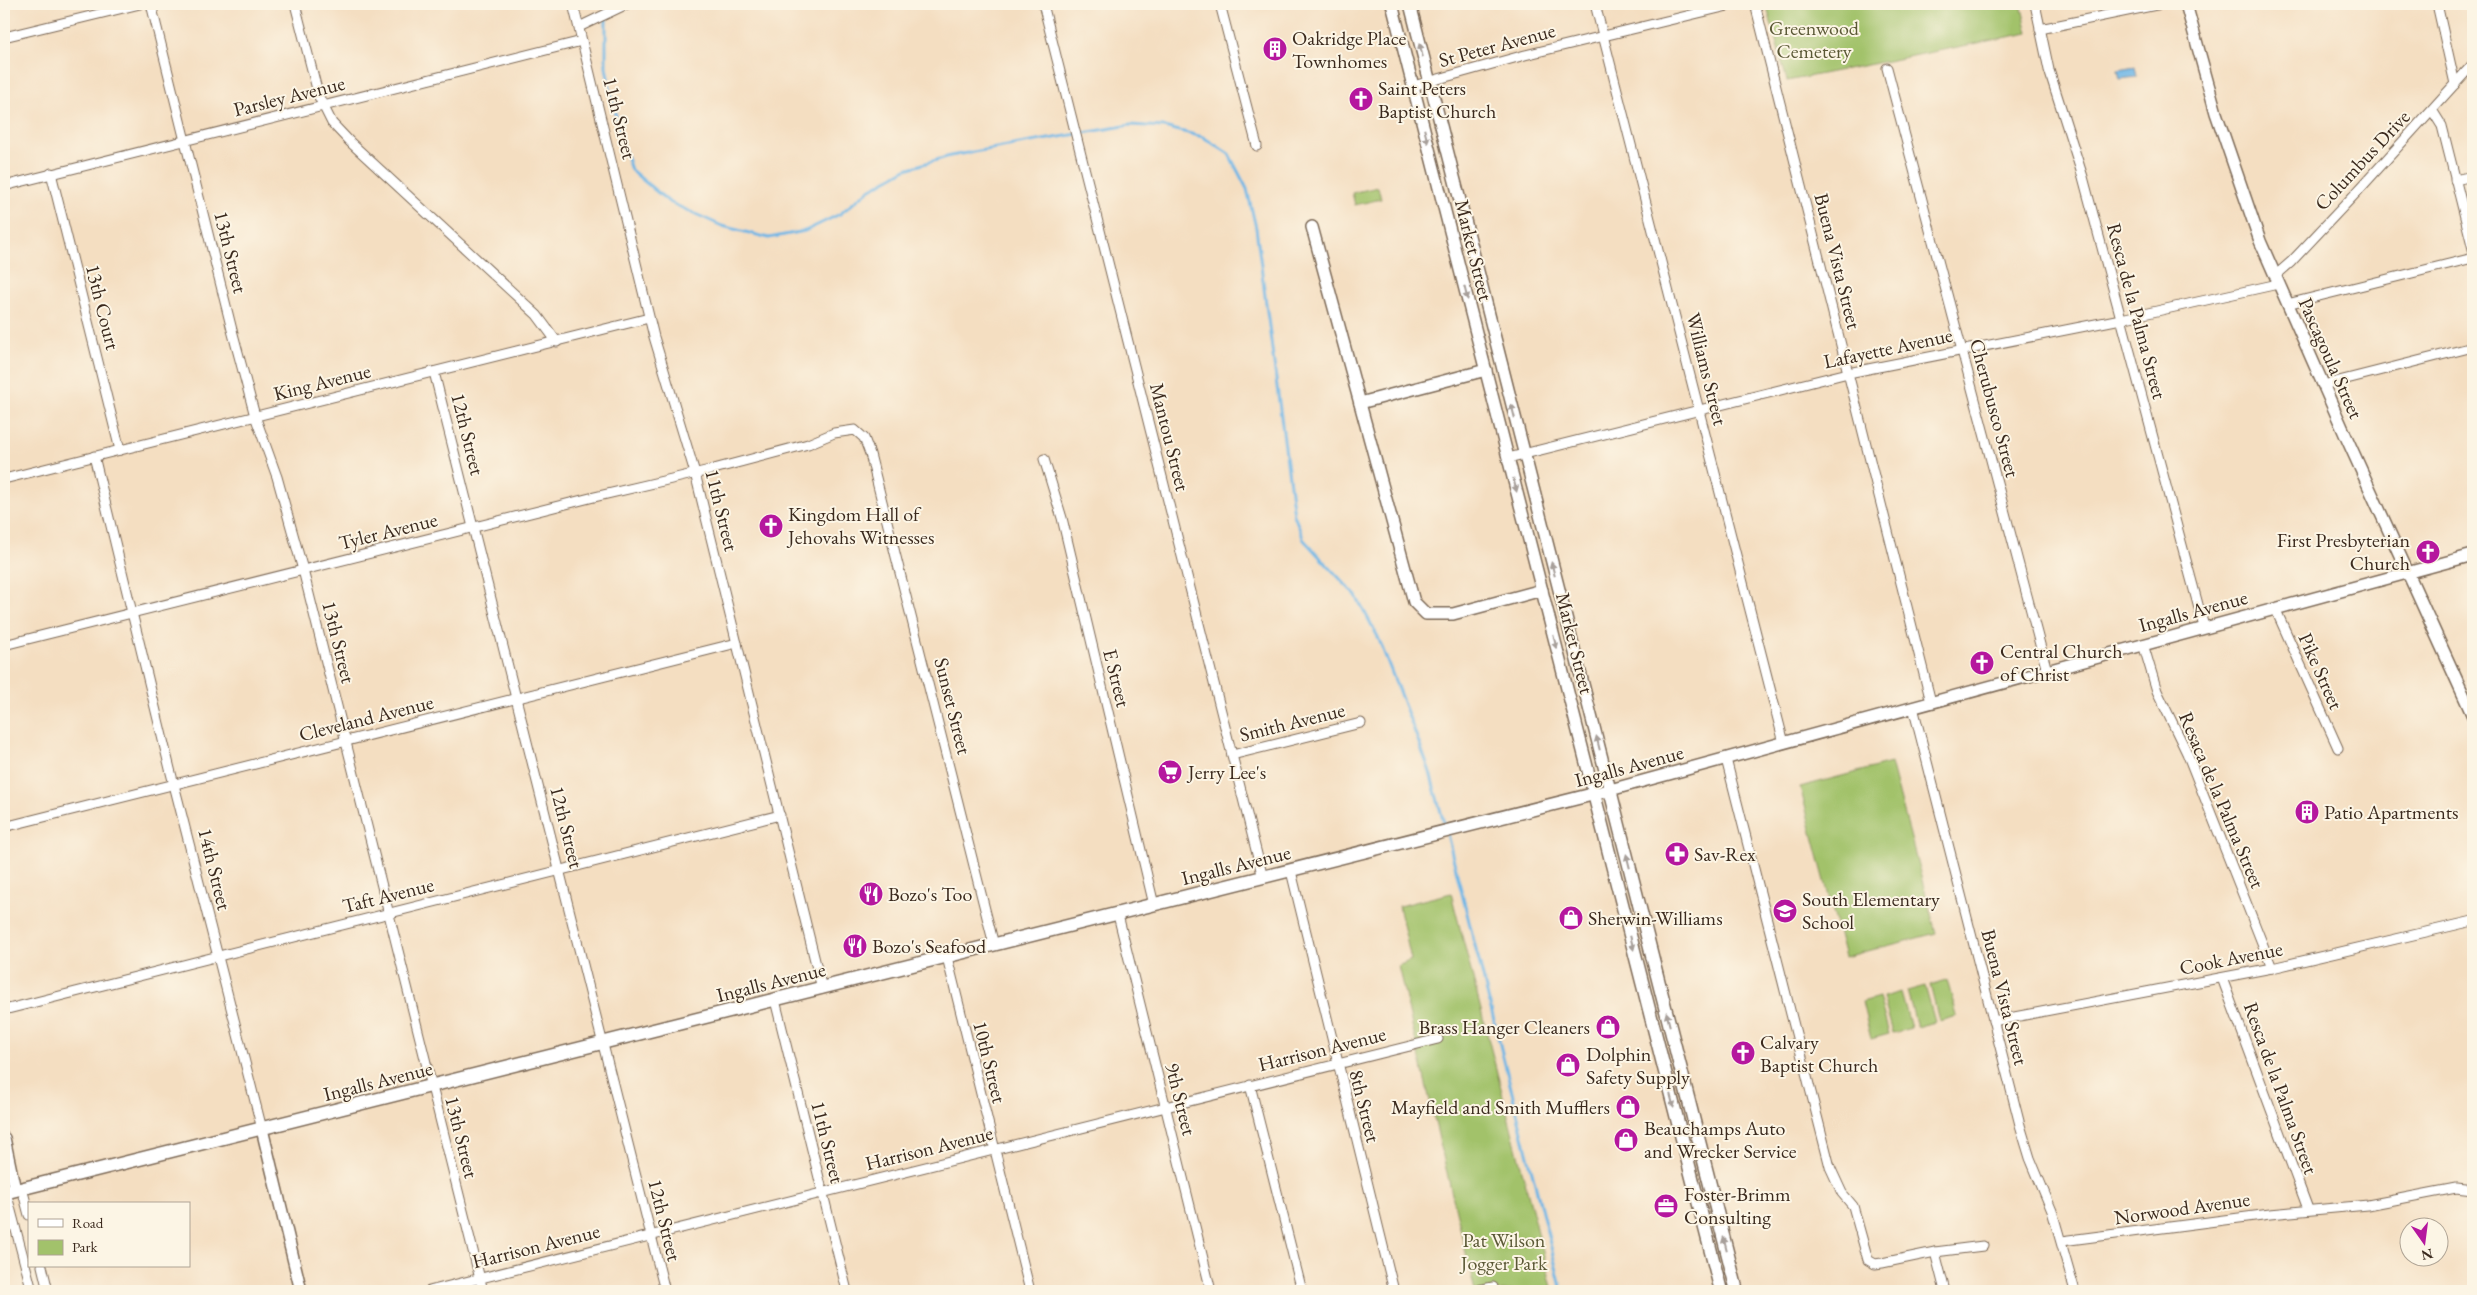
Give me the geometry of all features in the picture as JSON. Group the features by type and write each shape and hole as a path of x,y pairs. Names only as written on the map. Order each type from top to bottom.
{"main road":[{"name":"Ingalls Avenue","path":"12,1191 1610,790"},
{"name":"Market Street","path":"1610,790 1737,1291"},
{"name":"Market Street","path":"1594,794 1721,1291"}],"street":[{"path":"4,37 140,4"},
{"name":"13th Street","path":"152,4 255,416 280,486 303,570 483,1291"},
{"path":"295,4 323,105 332,123 350,142 537,315 557,342"},
{"path":"573,4 579,27 596,21 624,5"},
{"name":"Mantou Street","path":"1043,4 1263,878"},
{"path":"1220,4 1257,146"},
{"name":"Market Street","path":"1392,4 1594,794"},
{"name":"Market Street","path":"1410,4 1610,790"},
{"name":"Williams Street","path":"1595,4 1784,743"},
{"name":"St Peter Avenue","path":"1413,86 1736,4"},
{"name":"Buena Vista Street","path":"1755,4 1931,702"},
{"name":"Resca de la Palma Street","path":"2035,4 2049,70 2083,176 2204,627"},
{"path":"2040,29 2161,4"},
{"name":"Pascagoula Street","path":"2186,4 2221,130 2276,280 2473,716"},
{"path":"2437,4 2455,84"},
{"name":"11th Street","path":"579,27 668,390 695,473 822,989"},
{"name":"Parsley Avenue","path":"4,186 582,41"},
{"name":"Columbus Drive","path":"2276,280 2473,64"},
{"name":"Cherubusco Street","path":"1887,68 2047,671"},
{"path":"2432,110 2442,126 2473,249"},
{"path":"614,168 624,165"},
{"name":"13th Court","path":"51,173 120,450"},
{"path":"2455,180 2473,176"},
{"path":"1312,227 1414,602 1426,614 1452,614 1542,590"},
{"path":"2286,304 2473,258"},
{"name":"Lafayette Avenue","path":"1508,458 1848,373 2121,318 2276,280"},
{"name":"King Avenue","path":"4,479 650,318"},
{"path":"2323,385 2473,347"},
{"path":"1360,403 1486,370"},
{"name":"12th Street","path":"434,372 665,1291"},
{"name":"Sunset Street","path":"780,452 834,433 855,430 864,438 876,476 994,945"},
{"name":"Tyler Avenue","path":"4,645 780,452"},
{"name":"14th Street","path":"94,456 174,784 262,1129 300,1291"},
{"name":"E Street","path":"1044,459 1062,518 1082,609 1154,905"},
{"name":"Ingalls Avenue","path":"1610,790 2407,571 2473,555"},
{"name":"Pike Street","path":"2275,608 2324,721 2338,748"},
{"name":"Cleveland Avenue","path":"4,827 737,643"},
{"name":"Resaca de la Palma Street","path":"2143,644 2157,691 2190,761 2272,968"},
{"name":"Buena Vista Street","path":"1913,707 2030,1158 2062,1241 2075,1291"},
{"name":"Smith Avenue","path":"1232,755 1361,723"},
{"path":"1726,759 1830,1167 1855,1212 1868,1260 1875,1264 1935,1252 1982,1246"},
{"name":"Taft Avenue","path":"4,1010 780,814"},
{"name":"8th Street","path":"1291,871 1394,1291"},
{"name":"9th Street","path":"1118,915 1211,1291"},
{"name":"Cook Avenue","path":"1993,1021 2272,968 2473,921"},
{"name":"10th Street","path":"947,957 1030,1291"},
{"name":"Resca de la Palma Street","path":"2222,978 2308,1209"},
{"name":"11th Street","path":"775,1000 847,1291"},
{"name":"Harrison Avenue","path":"429,1291 1438,1039"},
{"path":"1250,1085 1302,1291"},
{"path":"4,1138 12,1191 32,1291"},
{"name":"Norwood Avenue","path":"2062,1241 2308,1209 2368,1205 2456,1188 2473,1190"},
{"path":"12,1191 28,1213"},
{"path":"1935,1252 1944,1291"},
{"path":"42,1268 48,1291"},
{"path":"1472,1291 1493,1287"}],"green space":[{"name":"Greenwood Cemetery","path":"1766,4 2021,4 2028,33 1787,81"},
{"path":"1378,187 1381,199 1355,205 1352,193"},
{"path":"1891,763 1936,933 1845,957 1800,787"},
{"name":"Pat Wilson Jogger Park","path":"1451,893 1553,1291 1475,1291 1398,966 1411,960 1399,906"},
{"path":"1947,980 1957,1016 1939,1021 1930,985"},
{"path":"1925,986 1935,1022 1917,1027 1907,991"},
{"path":"1901,992 1911,1028 1893,1033 1883,997"},
{"path":"1879,997 1889,1034 1871,1039 1862,1002"}],"water":[{"path":"2135,67 2137,77 2120,79 2118,70"}],"waterway":[{"path":"606,4 606,67 622,143 631,170 669,202 722,226 769,238 805,231 840,214 869,190 906,169 950,156 1130,125 1164,127 1203,137 1229,154 1247,189 1256,228 1294,515 1304,540 1356,596 1378,637 1429,769 1445,827"},
{"path":"1447,834 1562,1291"}],"place":[{"name":"Oakridge Place Townhomes","path":"1275,49"},
{"name":"Saint Peters Baptist Church","path":"1361,99"},
{"name":"Kingdom Hall of Jehovahs Witnesses","path":"771,526"},
{"name":"First Presbyterian Church","path":"2428,552"},
{"name":"Central Church of Christ","path":"1982,663"},
{"name":"Jerry Lee's","path":"1170,772"},
{"name":"Patio Apartments","path":"2307,812"},
{"name":"Sav-Rex","path":"1677,854"},
{"name":"Bozo's Too","path":"871,894"},
{"name":"South Elementary School","path":"1785,911"},
{"name":"Sherwin-Williams","path":"1571,918"},
{"name":"Bozo's Seafood","path":"855,946"},
{"name":"Brass Hanger Cleaners","path":"1608,1027"},
{"name":"Calvary Baptist Church","path":"1743,1053"},
{"name":"Dolphin Safety Supply","path":"1568,1065"},
{"name":"Mayfield and Smith Mufflers","path":"1628,1107"},
{"name":"Beauchamps Auto and Wrecker Service","path":"1626,1140"},
{"name":"Foster-Brimm Consulting","path":"1666,1206"}]}
